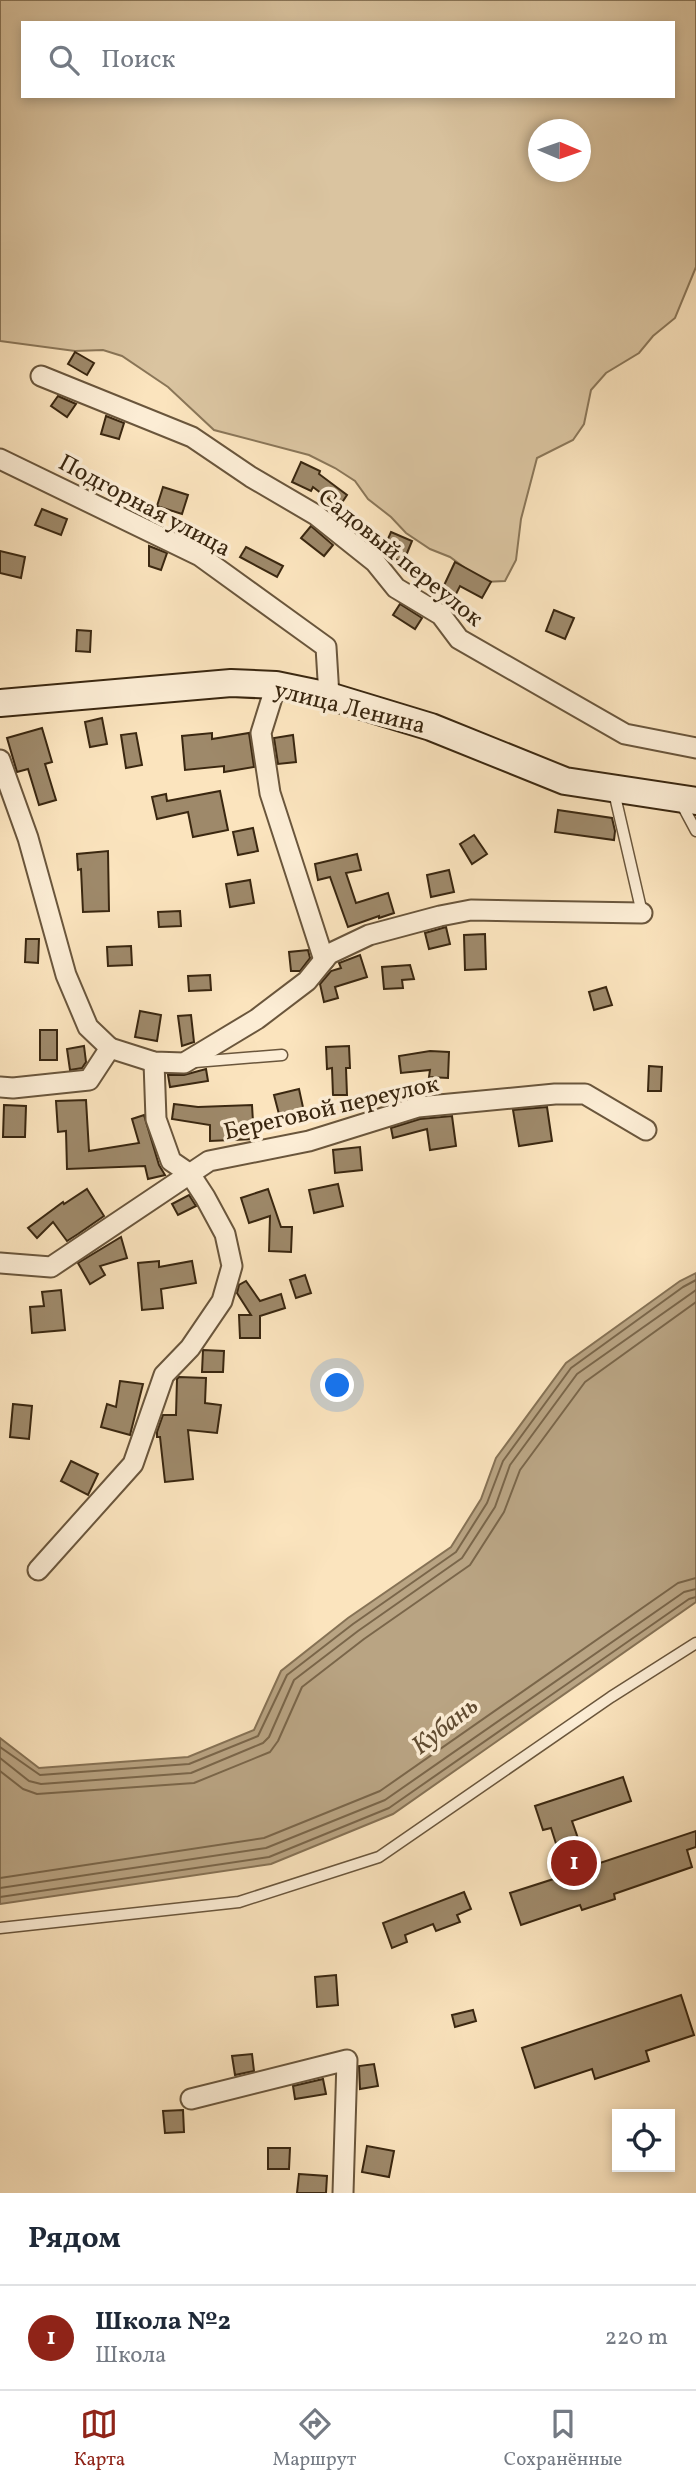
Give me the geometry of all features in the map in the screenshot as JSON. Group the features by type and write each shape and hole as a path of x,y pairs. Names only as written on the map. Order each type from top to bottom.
{"main road":[{"name":"улица Ленина","path":"0,703 231,683 276,685 329,696 431,727 565,781 688,800"}],"street":[{"name":"Садовый переулок","path":"41,376 191,437 251,477 316,515 375,562 396,588 441,615 459,639 625,734 696,748"},
{"name":"Подгорная улица","path":"0,459 200,556 326,647 329,696"},
{"path":"276,685 261,733 270,793 324,960"},
{"path":"0,760 27,838 66,975 88,1027 110,1048 153,1062 184,1063 257,1019 307,981 329,954 369,935 471,910 642,913"},
{"path":"0,1087 89,1080 110,1048"},
{"path":"38,1570 133,1464 164,1376 190,1348 222,1301 232,1266 225,1234 190,1174 171,1161 156,1119 153,1062"},
{"name":"Береговой переулок","path":"0,1263 51,1267 209,1161 309,1140 418,1107 555,1094 585,1094 646,1130"},
{"path":"191,2099 346,2060 343,2193"}],"lane":[{"path":"614,788 642,913"},
{"path":"688,800 696,831"},
{"path":"184,1063 282,1055"},
{"path":"0,1928 239,1902 379,1857 611,1697 696,1643"}],"shaded area":[{"path":"0,0 696,0 696,267 675,318 653,336 639,353 606,373 591,390 584,424 573,440 537,458 521,519 516,560 505,581 484,582 450,557 430,549 406,533 368,499 355,481 335,468 309,455 214,430 168,387 122,356 103,350 75,351 0,341"}],"water":[{"name":"Кубань","path":"696,1273 696,1602 393,1814 271,1864 0,1904 0,1738 39,1768 188,1757 254,1730 281,1671 348,1618 451,1547 481,1499 496,1458 566,1363 680,1281"}],"building":[{"path":"75,352 94,363 87,375 68,364"},
{"path":"58,396 76,404 67,417 51,406"},
{"path":"106,416 124,423 119,439 101,434"},
{"path":"301,462 320,471 319,474 347,495 339,507 313,487 311,491 292,482"},
{"path":"163,487 188,495 182,514 157,506"},
{"path":"42,509 67,519 61,535 35,525"},
{"path":"311,526 333,545 324,556 301,538"},
{"path":"391,532 412,541 403,563 382,552"},
{"path":"149,546 167,553 161,570 149,566"},
{"path":"246,547 283,566 277,577 240,557"},
{"path":"0,551 25,557 21,578 0,573"},
{"path":"455,562 491,582 482,598 460,586 452,602 439,596"},
{"path":"400,604 422,618 415,629 393,615"},
{"path":"554,610 574,618 565,639 546,631"},
{"path":"77,630 91,631 90,652 76,651"},
{"path":"102,718 107,744 90,747 85,722"},
{"path":"42,728 52,762 45,764 56,800 39,805 28,769 17,772 7,738"},
{"path":"136,733 142,765 126,768 121,735"},
{"path":"212,733 212,739 249,733 254,767 224,772 224,766 185,770 182,736"},
{"path":"293,735 296,762 278,764 274,738"},
{"path":"220,791 228,830 193,837 188,812 157,819 152,797 166,794 167,801"},
{"path":"558,810 612,818 614,840 555,832"},
{"path":"253,828 258,851 238,855 233,832"},
{"path":"474,835 487,854 472,864 460,844"},
{"path":"108,851 109,911 83,912 81,869 78,870 77,854"},
{"path":"357,854 361,870 346,873 356,903 388,893 394,913 348,927 330,877 318,880 315,864"},
{"path":"449,870 454,892 431,897 427,875"},
{"path":"250,880 254,903 230,907 226,884"},
{"path":"180,911 181,926 159,927 158,912"},
{"path":"446,927 450,944 429,949 425,933"},
{"path":"485,934 486,969 465,970 464,935"},
{"path":"26,939 39,939 38,963 25,962"},
{"path":"131,946 132,965 108,966 107,947"},
{"path":"308,950 310,958 300,971 291,971 289,952"},
{"path":"360,955 367,977 335,987 338,998 324,1002 320,984 331,971 341,968 339,963"},
{"path":"410,965 414,979 402,980 403,988 384,989 382,967"},
{"path":"210,975 211,990 189,991 188,976"},
{"path":"606,987 612,1005 594,1010 589,992"},
{"path":"140,1011 161,1015 157,1041 135,1037"},
{"path":"191,1015 194,1042 182,1046 178,1016"},
{"path":"40,1030 57,1030 57,1060 40,1060"},
{"path":"84,1046 86,1062 82,1068 70,1070 67,1049"},
{"path":"349,1046 350,1068 346,1068 347,1095 333,1095 332,1068 327,1069 326,1047"},
{"path":"430,1051 449,1052 448,1078 429,1077 430,1070 401,1073 399,1056"},
{"path":"649,1066 662,1067 661,1091 648,1091"},
{"path":"206,1069 208,1081 170,1087 168,1075 184,1075"},
{"path":"299,1089 304,1112 280,1118 274,1095"},
{"path":"86,1100 89,1151 139,1143 132,1119 144,1115 159,1165 165,1175 148,1179 145,1166 67,1169 66,1131 58,1132 56,1101"},
{"path":"174,1104 198,1107 252,1105 254,1139 210,1141 210,1125 172,1119"},
{"path":"4,1105 26,1106 25,1137 3,1137"},
{"path":"547,1107 552,1141 519,1146 513,1110"},
{"path":"452,1116 456,1146 430,1150 427,1129 393,1138 391,1128 420,1119"},
{"path":"360,1147 362,1170 335,1173 333,1150"},
{"path":"338,1184 343,1206 314,1213 309,1190"},
{"path":"87,1189 104,1216 78,1234 67,1241 53,1222 37,1238 28,1228 63,1202 64,1204"},
{"path":"268,1189 281,1227 292,1227 291,1252 269,1251 270,1216 249,1223 241,1198"},
{"path":"189,1195 196,1206 178,1215 172,1204"},
{"path":"121,1237 127,1258 100,1266 105,1275 90,1284 78,1263"},
{"path":"159,1261 159,1267 192,1261 196,1283 161,1289 163,1308 142,1310 138,1263"},
{"path":"305,1275 311,1293 296,1298 290,1280"},
{"path":"246,1281 260,1301 281,1294 285,1308 260,1316 260,1338 240,1338 239,1315 251,1315 237,1293 239,1285"},
{"path":"61,1290 65,1330 32,1333 30,1307 44,1306 42,1292"},
{"path":"203,1350 224,1351 223,1372 202,1372"},
{"path":"179,1377 206,1378 205,1403 221,1405 217,1433 188,1430 193,1479 165,1482 160,1437 157,1437 157,1432 163,1415 176,1415"},
{"path":"120,1381 143,1384 130,1435 101,1427 107,1404 116,1407"},
{"path":"13,1404 32,1406 29,1439 10,1437"},
{"path":"71,1461 98,1474 88,1495 61,1481"},
{"path":"623,1777 631,1801 572,1821 588,1867 696,1831 696,1847 687,1850 692,1867 614,1894 615,1899 582,1910 580,1905 521,1925 510,1893 566,1875 551,1828 543,1830 535,1806"},
{"path":"464,1892 471,1909 457,1915 460,1922 436,1931 433,1924 405,1935 407,1942 392,1948 383,1923"},
{"path":"336,1975 338,2005 317,2007 315,1977"},
{"path":"681,1995 694,2035 646,2051 649,2061 595,2079 592,2069 535,2088 522,2048"},
{"path":"473,2010 476,2021 455,2027 452,2015"},
{"path":"252,2054 254,2071 235,2075 232,2056"},
{"path":"374,2064 378,2086 360,2089 359,2066"},
{"path":"323,2079 326,2094 295,2099 293,2086"},
{"path":"183,2110 184,2132 165,2133 163,2111"},
{"path":"367,2146 394,2151 389,2177 362,2172"},
{"path":"268,2148 290,2148 289,2169 268,2169"},
{"path":"299,2174 327,2176 326,2193 297,2193"}],"place":[{"name":"Школа №2","path":"574,1863"}]}
